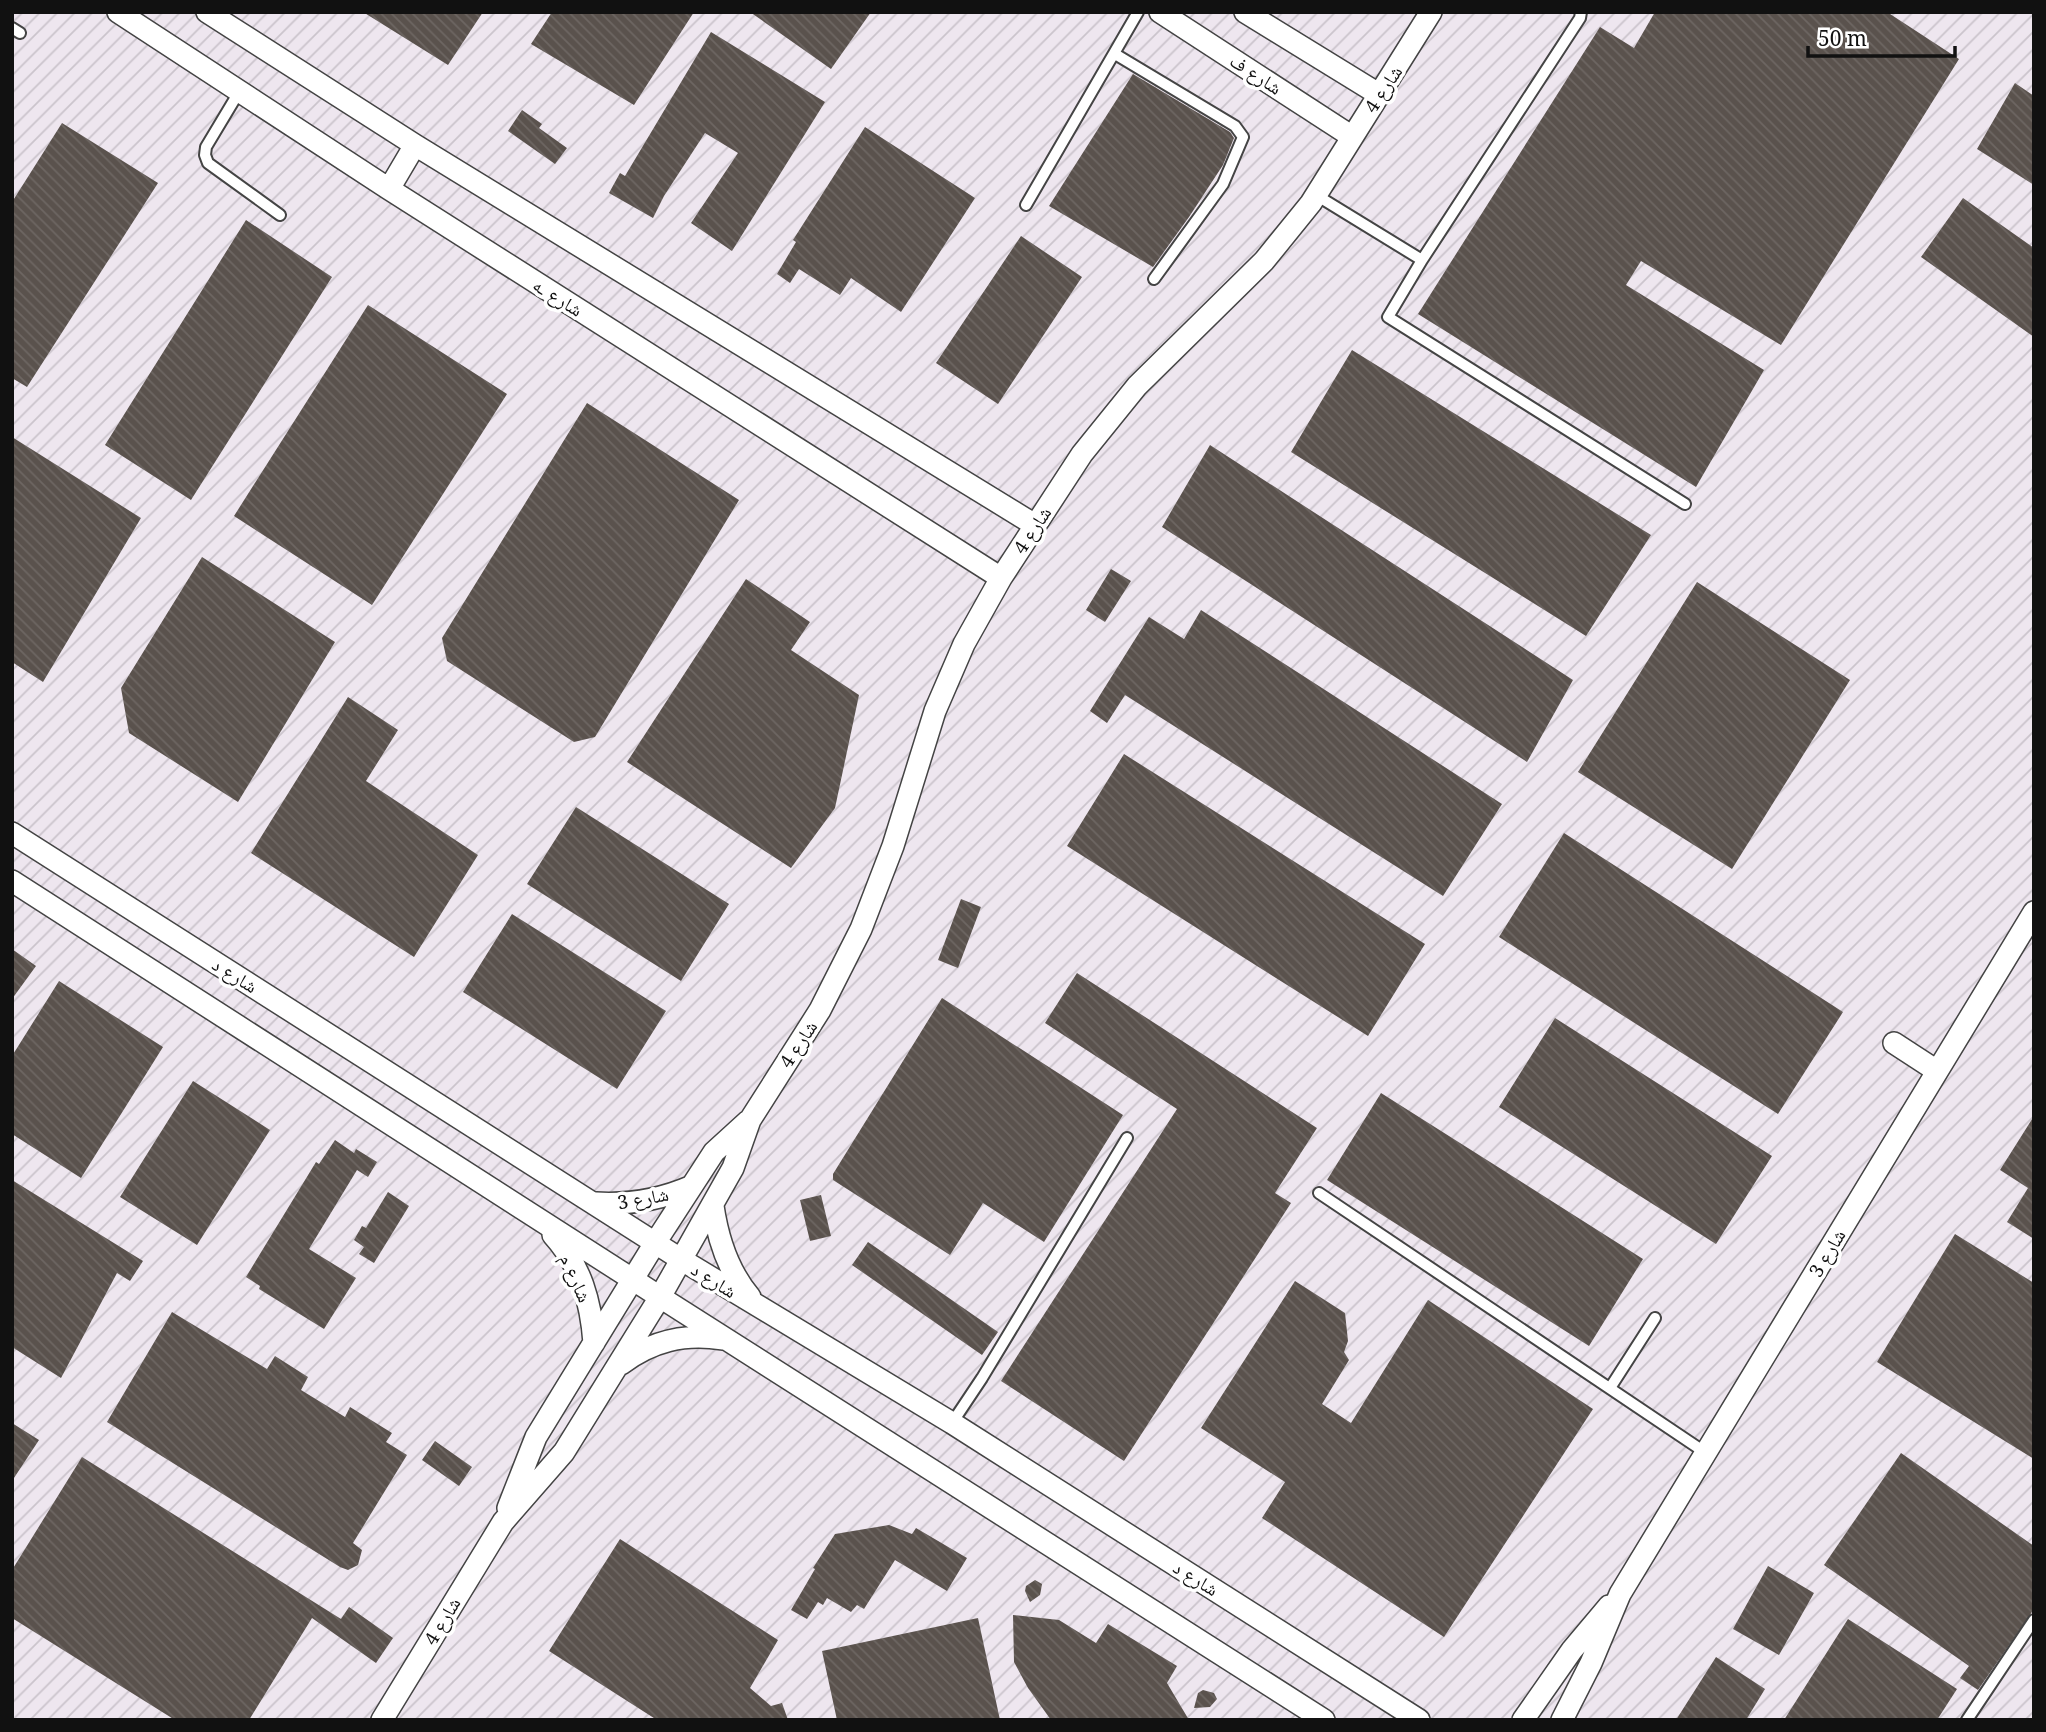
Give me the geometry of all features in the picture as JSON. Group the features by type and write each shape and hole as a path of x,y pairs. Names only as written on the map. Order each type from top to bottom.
{"street":[{"name":"شارع ـه","path":"118,12 389,190 1002,578"},
{"path":"207,12 415,145 1035,525"},
{"name":"شارع ف","path":"1160,12 1351,136"},
{"path":"1245,12 1380,95"},
{"name":"شارع 4","path":"382,1720 503,1522 564,1452 660,1297 733,1168 750,1120 820,1010 861,929 893,846 935,711 964,644 1002,578 1082,454 1137,386 1264,261 1316,195 1431,12"},
{"path":"389,190 415,145"},
{"name":"شارع د","path":"12,833 655,1243 952,1423 1419,1720"},
{"path":"12,881 1324,1720"},
{"name":"شارع 3","path":"1562,1720 1591,1663 1620,1594 2034,912"},
{"path":"1894,1043 1937,1071"},
{"name":"شارع 4","path":"503,1522 536,1437 655,1243 714,1152 750,1120"},
{"name":"شارع 3","path":"593,1203 654,1200 692,1186"},
{"path":"712,1206 727,1260 744,1290 758,1307"},
{"name":"شارع م","path":"540,1220 573,1262 585,1287 592,1315 594,1343"},
{"path":"616,1368 635,1353 680,1337 704,1336 727,1340"},
{"name":"شارع 3","path":"1523,1720 1572,1650 1620,1594"}],"lane":[{"path":"1026,205 1138,12"},
{"path":"1581,12 1580,18 1422,260 1388,317 1685,504"},
{"path":"1115,54 1235,126 1242,137 1223,184 1154,279"},
{"path":"239,92 206,147 205,155 208,163 279,215"},
{"path":"1316,195 1422,260"},
{"path":"952,1423 1128,1138"},
{"path":"1319,1193 1706,1452"},
{"path":"1610,1388 1655,1318"},
{"path":"1967,1720 2034,1620"}],"shaded area":[{"path":"12,12 2034,12 2034,1720 12,1720"}],"building":[{"path":"363,12 483,12 448,65"},
{"path":"552,12 694,12 634,105 531,44"},
{"path":"750,12 871,12 831,69"},
{"path":"1655,12 1887,12 1959,59 1781,345 1641,261 1626,285 1764,370 1696,487 1418,314 1600,27 1634,48"},
{"path":"711,32 825,102 732,251 691,223 738,153 705,133 653,218 609,193 620,173 625,176"},
{"path":"1133,74 1230,132 1234,138 1223,165 1153,267 1049,206"},
{"path":"2015,83 2034,96 2034,185 1977,149"},
{"path":"522,110 542,124 539,128 567,148 555,164 508,131"},
{"path":"62,123 158,183 27,387 12,378 12,202"},
{"path":"865,127 975,198 901,312 851,278 840,295 799,269 790,283 777,274 796,242 793,240"},
{"path":"1963,198 2034,248 2034,337 1921,257"},
{"path":"246,220 332,277 191,500 105,445"},
{"path":"1021,236 1082,277 998,404 936,363"},
{"path":"368,305 507,394 372,605 234,516"},
{"path":"1352,350 1651,535 1586,636 1291,452"},
{"path":"587,403 739,500 595,737 574,742 447,661 442,638"},
{"path":"12,437 141,518 43,682 12,662"},
{"path":"1210,445 1573,680 1527,762 1162,527"},
{"path":"202,557 335,642 238,802 129,733 121,688"},
{"path":"1111,569 1131,581 1105,622 1086,610"},
{"path":"746,579 810,622 791,650 859,695 835,808 791,868 627,762"},
{"path":"1697,582 1850,680 1732,869 1578,772"},
{"path":"1201,610 1502,804 1443,896 1125,695 1107,723 1090,711 1149,617 1184,639"},
{"path":"348,697 398,730 366,781 478,855 414,957 251,853"},
{"path":"1124,754 1425,944 1368,1036 1067,846"},
{"path":"576,807 729,904 681,981 527,884"},
{"path":"1564,833 1843,1012 1778,1114 1499,937"},
{"path":"961,899 981,907 958,968 938,960"},
{"path":"512,914 666,1011 617,1089 463,992"},
{"path":"12,949 36,966 12,999"},
{"path":"1077,973 1317,1128 1275,1193 1291,1203 1124,1461 1001,1381 1177,1109 1045,1023"},
{"path":"59,981 163,1047 81,1178 12,1134 12,1056"},
{"path":"942,998 1123,1115 1044,1242 983,1203 950,1255 833,1180 833,1174"},
{"path":"1555,1018 1772,1156 1716,1244 1499,1107"},
{"path":"193,1081 270,1130 197,1245 120,1197"},
{"path":"1381,1093 1643,1259 1589,1346 1327,1180"},
{"path":"2034,1116 2034,1239 2007,1222 2028,1188 2000,1170"},
{"path":"335,1140 354,1153 356,1149 377,1162 368,1177 357,1170 309,1249 356,1278 324,1329 259,1289 260,1286 246,1277 316,1162 319,1164"},
{"path":"12,1180 143,1261 130,1281 117,1273 61,1378 12,1347"},
{"path":"388,1192 409,1206 374,1263 359,1254 364,1247 354,1240 362,1226 366,1228"},
{"path":"821,1195 831,1236 810,1241 800,1200"},
{"path":"1955,1234 2034,1283 2034,1459 1877,1362"},
{"path":"868,1242 998,1332 982,1355 852,1265"},
{"path":"1295,1281 1345,1313 1348,1341 1344,1352 1349,1360 1322,1404 1351,1423 1428,1300 1593,1409 1444,1637 1262,1518 1285,1482 1201,1428"},
{"path":"172,1312 267,1369 275,1356 308,1377 301,1390 345,1417 350,1407 392,1433 386,1442 407,1455 353,1543 362,1550 358,1565 348,1570 340,1567 107,1422"},
{"path":"12,1423 39,1440 12,1481"},
{"path":"435,1441 472,1467 459,1486 422,1460"},
{"path":"1901,1453 2034,1546 2034,1609 1978,1690 1960,1678 1969,1666 1824,1565"},
{"path":"82,1457 341,1619 349,1607 393,1638 376,1663 312,1618 249,1720 175,1720 12,1618 12,1570"},
{"path":"889,1525 912,1534 916,1528 967,1558 947,1591 895,1560 864,1609 857,1605 851,1612 827,1598 823,1605 818,1602 807,1619 791,1610 835,1534"},
{"path":"620,1539 778,1640 750,1688 771,1706 782,1703 788,1720 657,1720 549,1651"},
{"path":"1768,1566 1814,1593 1779,1655 1733,1629"},
{"path":"1035,1580 1042,1584 1040,1595 1030,1602 1025,1591 1026,1586"},
{"path":"1013,1615 1059,1620 1096,1643 1108,1624 1177,1666 1167,1683 1189,1720 1051,1720 1028,1688 1014,1662"},
{"path":"978,1618 1000,1720 837,1720 822,1651"},
{"path":"1848,1619 1957,1689 1937,1720 1784,1720"},
{"path":"1716,1657 1765,1689 1746,1720 1676,1720"},
{"path":"1203,1690 1214,1693 1217,1699 1210,1707 1194,1708 1198,1693"}]}
